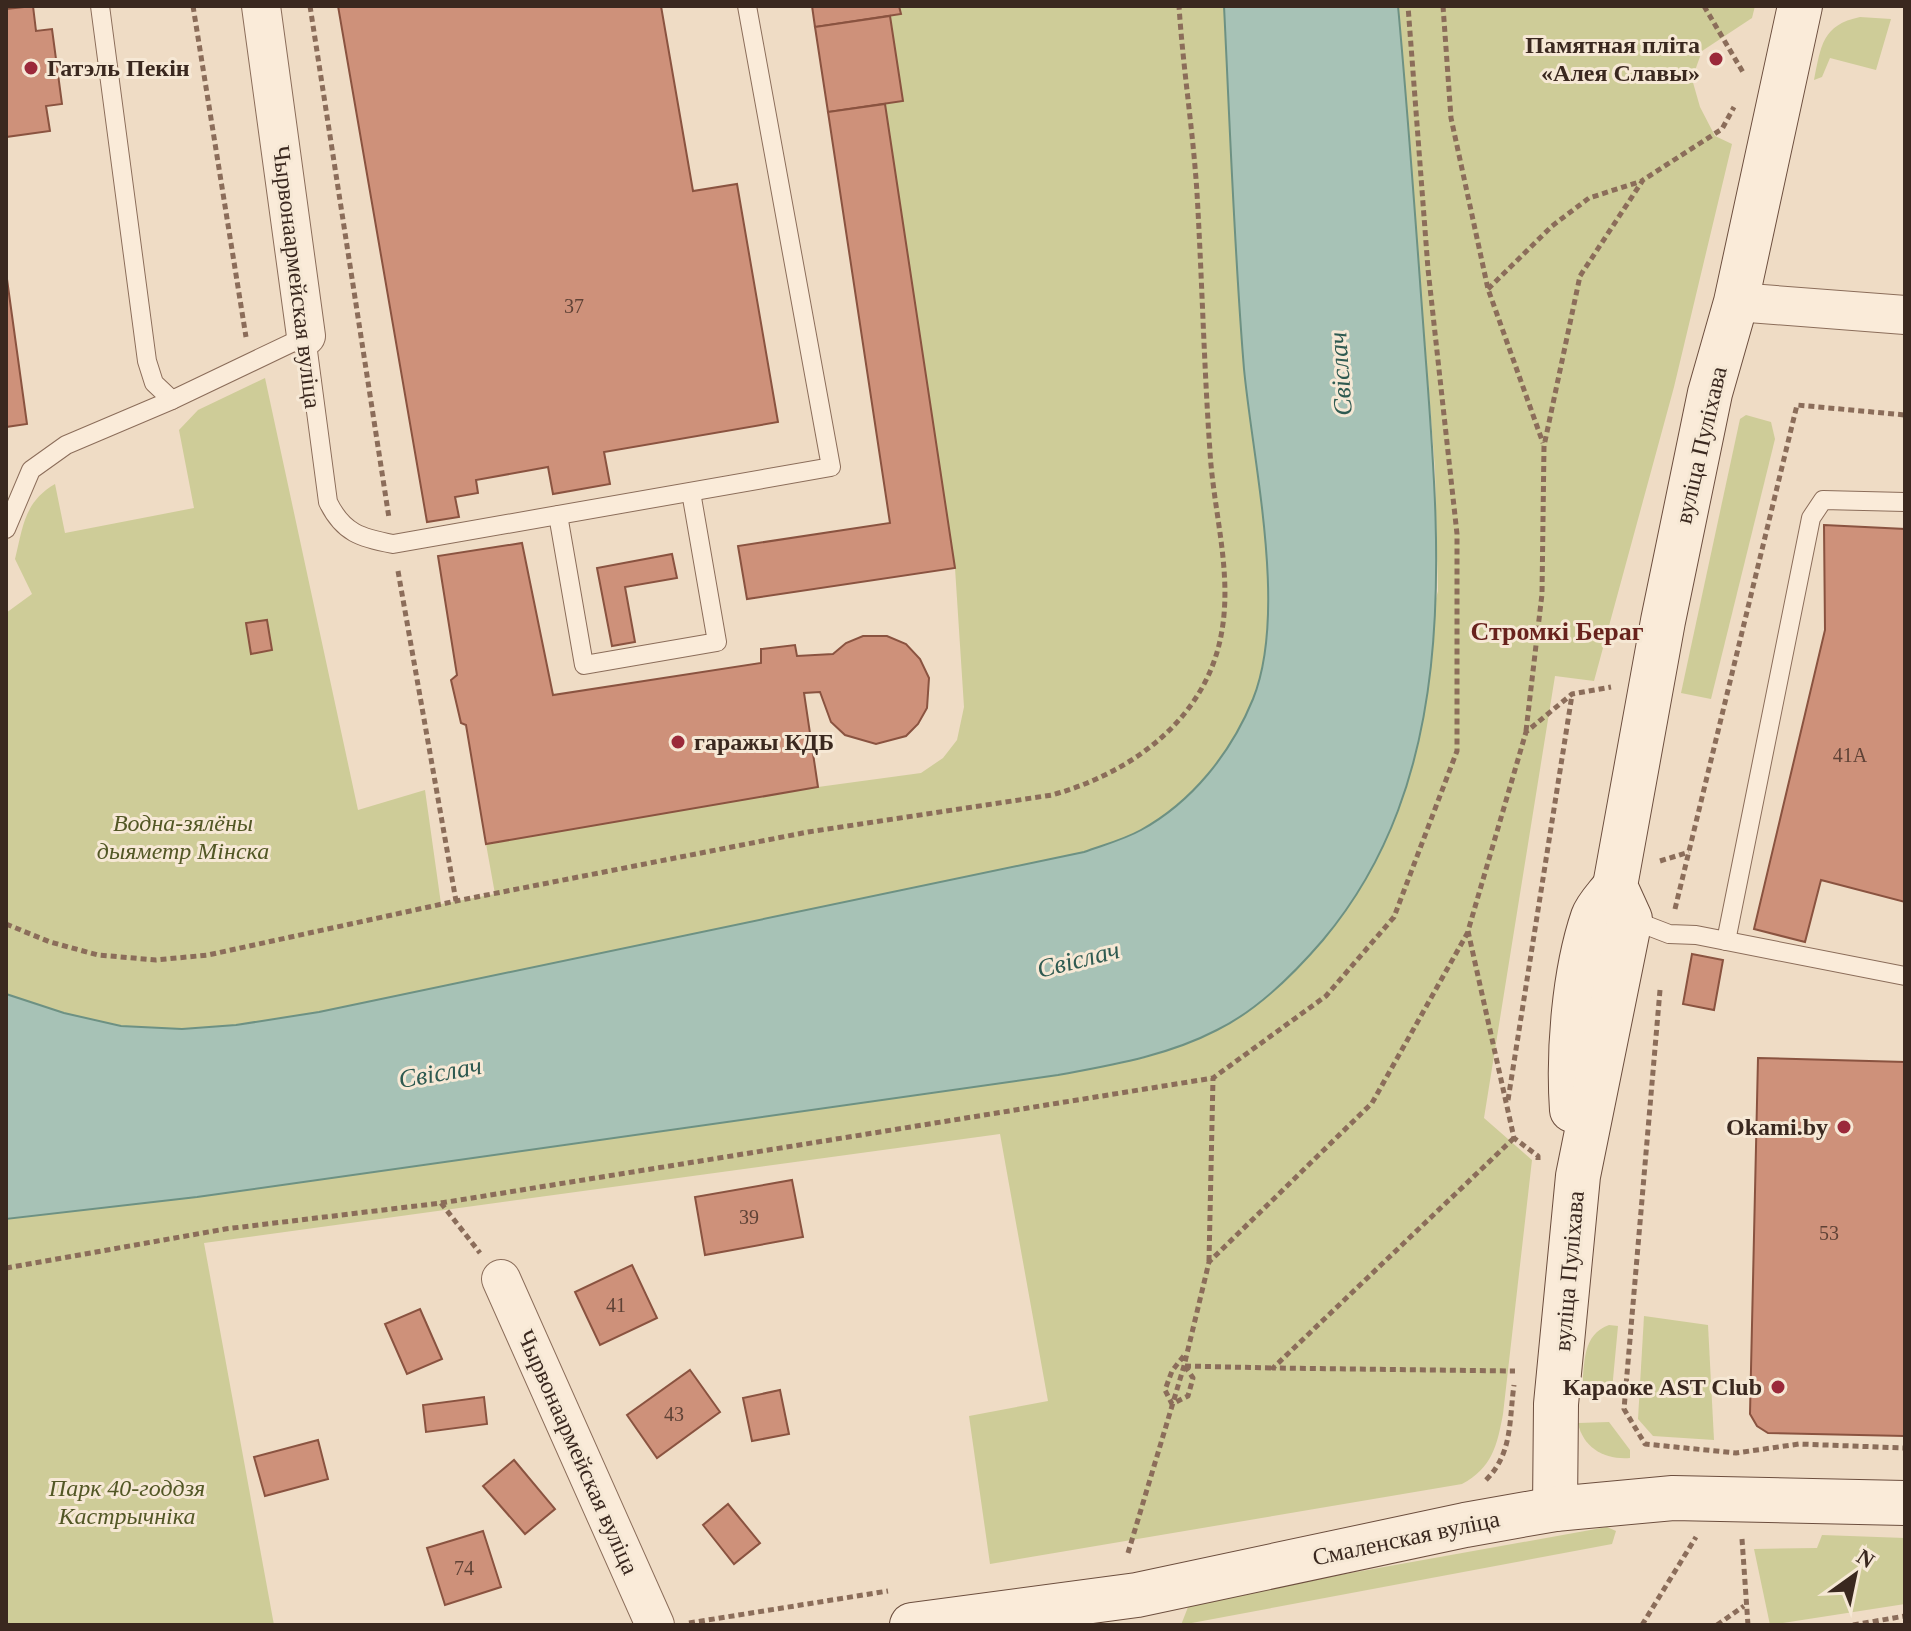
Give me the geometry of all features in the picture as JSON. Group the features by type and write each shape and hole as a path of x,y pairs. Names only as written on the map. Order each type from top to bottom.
{"street":[{"name":"Чырвонаармейская вуліца","path":"261,6 306,336"},
{"name":"вуліца Пуліхава","path":"1555,1509 1557,1174 1578,990 1594,914 1622,902 1663,621 1710,393 1736,302 1800,6"},
{"path":"1736,302 1905,315"},
{"name":"Чырвонаармейская вуліца","path":"501,1279 655,1625"},
{"name":"Смаленская вуліца","path":"912,1625 1137,1595 1465,1525 1555,1509 1673,1498 1905,1503"}],"lane":[{"path":"100,6 147,361 154,383 172,400"},
{"path":"393,544 831,467 747,6"},
{"path":"6,529 31,470 66,445 172,400 306,336"},
{"name":"Чырвонаармейская вуліца","path":"306,336 328,502 337,520 357,537 393,544"},
{"path":"558,515 584,665 717,642 691,492"},
{"path":"1726,941 1811,518 1823,500 1905,502"},
{"path":"1622,902 1669,934 1726,941 1905,976"}],"path":[{"path":"193,6 250,361"},
{"path":"310,6 393,544 456,901"},
{"path":"6,924 50,942 98,955 156,960 208,955 456,901 808,832 1052,795 1087,785 1118,770 1172,729 1205,678 1219,647 1225,610 1224,563 1210,457 1197,190 1179,6"},
{"path":"6,1268 225,1229 441,1203 1213,1078 1326,996 1394,917 1457,751 1457,534 1428,269 1408,6"},
{"path":"1443,6 1451,118 1488,289 1544,446"},
{"path":"1704,6 1748,81"},
{"path":"1488,289 1552,226 1589,198 1643,180 1722,129 1735,105"},
{"path":"1209,1262 1372,1103 1468,931 1526,732 1542,594 1544,446 1580,276 1643,180"},
{"path":"1797,405 1905,415"},
{"path":"1507,1106 1572,694 1526,732"},
{"path":"1468,931 1514,1138 1557,1174"},
{"path":"1128,1553 1184,1366 1209,1262 1213,1078"},
{"path":"1273,1368 1514,1138"},
{"path":"441,1203 501,1279"},
{"path":"1172,1404 1165,1390 1172,1371 1187,1352"},
{"path":"1482,1484 1496,1469 1507,1446 1517,1355"},
{"path":"1184,1366 1515,1371"},
{"path":"1172,1404 1188,1396 1193,1378 1184,1366"},
{"path":"1645,1444 1736,1453 1799,1444 1905,1448"},
{"path":"1742,1526 1744,1606 1748,1625"},
{"path":"1642,1625 1703,1527"},
{"path":"1717,1625 1744,1606"},
{"path":"1853,1625 1905,1616"}],"green space":[{"name":"Водна-зялёны дыяметр Мінска","path":"899,6 1224,6 1244,369 1265,537 1268,624 1263,664 1253,699 1233,738 1208,774 1160,819 1127,837 1084,852 319,1012 236,1025 182,1029 121,1026 64,1013 6,994 6,613 32,594 15,559 26,516 37,499 55,484 65,533 194,508 179,430 198,410 265,378 358,810 425,790 441,904 495,894 486,844 818,787 921,773 943,758 957,740 964,707 955,568 885,104 903,101 890,16 901,14"},
{"name":"Парк 40-годдзя Кастрычніка","path":"1398,6 1755,6 1752,18 1702,51 1692,79 1700,107 1715,136 1732,144 1674,387 1594,681 1555,676 1484,1118 1532,1160 1503,1414 1487,1463 1462,1484 990,1564 969,1416 1048,1401 1000,1134 204,1243 274,1625 6,1625 6,1219 197,1197 1100,1067 1144,1058 1218,1030 1309,957 1359,890 1438,591 1435,469"},
{"path":"1860,17 1891,19 1876,70 1830,58 1822,77 1814,80 1825,39 1838,25"},
{"path":"1746,415 1771,422 1775,439 1711,699 1681,693 1740,419"},
{"path":"1644,1316 1708,1325 1714,1440 1653,1436 1638,1419"},
{"path":"1609,1325 1618,1326 1612,1390 1582,1388 1589,1342"},
{"path":"1609,1422 1630,1450 1630,1458 1612,1457 1596,1451 1585,1439 1578,1423"},
{"path":"1607,1527 1616,1531 1612,1544 1181,1625 1190,1602"},
{"path":"1822,1535 1905,1538 1905,1604 1770,1625 1754,1549 1817,1548"}],"water":[{"name":"Свіслач","path":"1224,6 1398,6 1431,437 1436,589 1431,664 1419,738 1399,809 1367,877 1323,940 1287,979 1232,1022 1179,1047 1058,1075 197,1197 6,1219 6,994 64,1013 121,1026 182,1029 236,1025 319,1012 1084,852 1141,830 1160,819 1193,790 1221,757 1244,719 1263,664 1268,624 1265,537 1244,369"}],"building":[{"name":"Гатэль Пекін","path":"33,6 36,31 52,29 62,104 46,106 50,131 6,137 6,9"},
{"path":"338,6 661,6 693,191 737,184 778,422 604,452 610,484 553,494 548,467 476,480 478,493 455,497 459,517 427,522"},
{"path":"812,6 899,6 901,14 815,27"},
{"path":"890,16 903,101 828,112 815,27"},
{"path":"885,104 955,568 747,599 738,546 890,523 828,112"},
{"path":"6,272 27,424 6,427"},
{"path":"1824,525 1905,529 1905,902 1821,880 1805,942 1754,929 1825,630"},
{"path":"522,543 553,695 761,663 761,649 795,645 797,656 833,654 846,643 863,636 887,636 906,644 920,659 929,678 927,708 906,736 876,744 845,735 831,722 820,692 804,693 818,787 486,844 466,725 461,723 451,680 457,675 438,556"},
{"path":"672,554 677,578 625,587 635,642 612,646 597,568"},
{"path":"267,620 272,650 251,654 246,623"},
{"path":"1692,954 1723,960 1714,1010 1683,1004"},
{"path":"1758,1058 1905,1062 1904,1436 1768,1433 1757,1426 1750,1414"},
{"path":"792,1180 803,1237 705,1255 695,1197"},
{"path":"632,1265 657,1318 600,1345 575,1292"},
{"path":"420,1309 442,1359 407,1374 385,1324"},
{"path":"690,1370 720,1412 657,1458 627,1415"},
{"path":"780,1390 789,1434 752,1441 743,1398"},
{"path":"484,1397 487,1424 426,1432 423,1405"},
{"path":"318,1440 328,1479 265,1496 254,1457"},
{"path":"514,1460 555,1509 525,1534 483,1486"},
{"path":"728,1504 760,1543 734,1564 703,1525"},
{"path":"483,1531 501,1587 445,1605 427,1548"}],"place":[{"name":"Памятная пліта «Алея Славы»","path":"1716,59"},
{"name":"Гатэль Пекін","path":"31,68"},
{"name":"гаражы КДБ","path":"678,742"},
{"name":"Okami.by","path":"1844,1127"},
{"name":"Караоке AST Club","path":"1778,1387"}],"district":[{"name":"Стромкі Бераг","path":"1557,631"}]}
